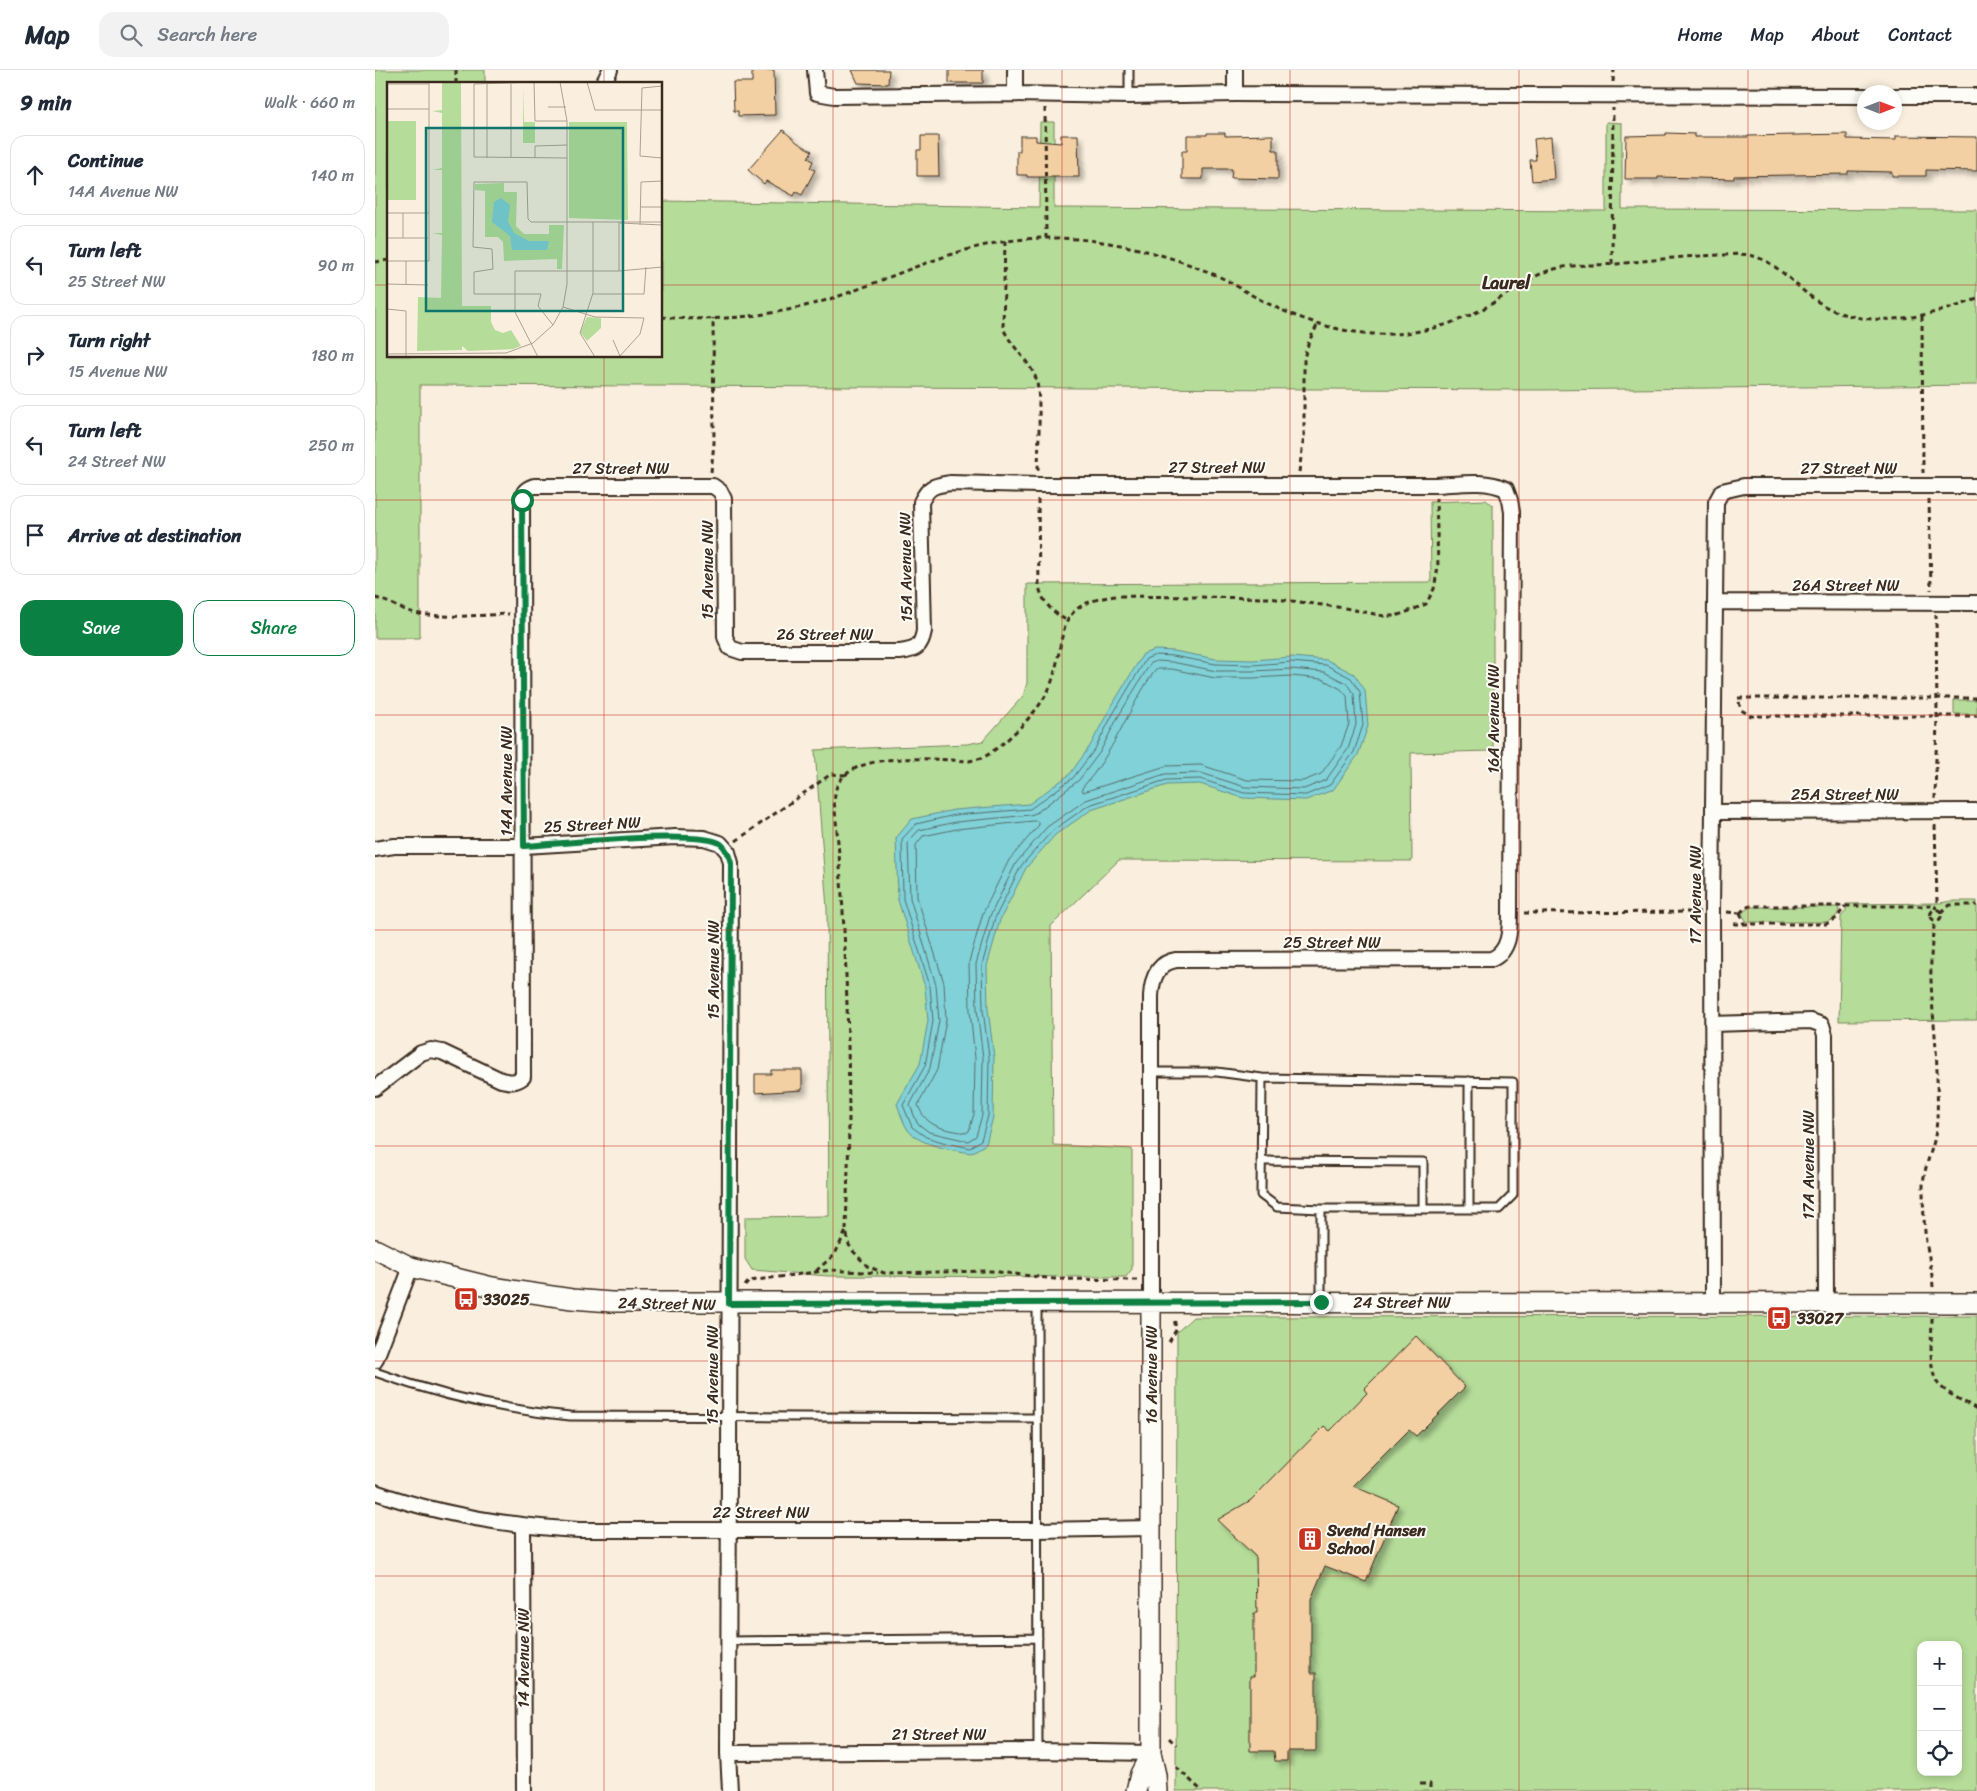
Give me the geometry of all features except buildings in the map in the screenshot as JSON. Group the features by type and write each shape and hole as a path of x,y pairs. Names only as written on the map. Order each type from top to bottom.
{"street":[{"path":"604,82 610,70"},
{"path":"815,70 817,93 849,96 1015,94 1129,96 1235,94 1857,96"},
{"path":"1015,70 1015,94"},
{"path":"1235,70 1235,94"},
{"path":"1902,96 1977,96"},
{"name":"27 Street NW","path":"929,488 950,483 1038,485 1436,485 1485,483 1496,484 1506,489"},
{"name":"27 Street NW","path":"523,492 534,486 715,488"},
{"name":"27 Street NW","path":"1723,491 1744,486 1977,486"},
{"name":"15 Avenue NW","path":"715,488 724,499 725,637 730,648"},
{"name":"15A Avenue NW","path":"919,646 924,631 921,502 929,488"},
{"name":"16A Avenue NW","path":"1504,949 1510,932 1511,512 1510,500 1506,489"},
{"name":"17 Avenue NW","path":"1713,1302 1712,1024 1715,502 1723,491"},
{"name":"14A Avenue NW","path":"375,1088 421,1052 431,1050 442,1052 501,1080 512,1082 519,1081 523,1077 523,492"},
{"name":"26A Street NW","path":"1715,602 1977,603"},
{"name":"26 Street NW","path":"730,648 742,652 900,652 912,650 919,646"},
{"name":"25A Street NW","path":"1713,812 1977,811"},
{"name":"25 Street NW","path":"375,849 403,846 524,846 675,836 703,838 723,846"},
{"name":"15 Avenue NW","path":"723,846 731,863 728,1753 730,1791"},
{"name":"25 Street NW","path":"1159,969 1170,961 1176,960 1492,960 1499,956 1504,949"},
{"name":"16 Avenue NW","path":"1157,1791 1151,1753 1151,1072 1152,985 1159,969"},
{"name":"17A Avenue NW","path":"1712,1024 1811,1020 1821,1026 1825,1034 1825,1304"},
{"path":"375,1249 411,1268 375,1362"},
{"name":"24 Street NW","path":"411,1268 491,1287 572,1300 611,1302 729,1304 1037,1302 1977,1303"},
{"name":"22 Street NW","path":"375,1492 397,1500 449,1513 523,1526 579,1530 1037,1530 1151,1528"},
{"name":"14 Avenue NW","path":"523,1526 524,1791"},
{"name":"21 Street NW","path":"728,1753 1038,1751 1151,1753"},
{"name":"16 Avenue NW","path":"1136,1791 1140,1774 1151,1753"}],"lane":[{"path":"1129,70 1129,96"},
{"path":"1151,1072 1217,1072 1262,1078 1513,1082 1513,1195 1499,1209 1321,1209 1277,1207 1261,1195 1262,1078"},
{"path":"1469,1081 1469,1209"},
{"path":"1261,1161 1423,1162 1423,1209"},
{"path":"1321,1209 1321,1302"},
{"path":"1037,1302 1038,1751"},
{"path":"375,1372 465,1400 536,1413 595,1417 1037,1418"},
{"path":"729,1641 1038,1638"}],"path":[{"path":"1612,264 1614,70"},
{"path":"1045,95 1046,238"},
{"path":"663,317 713,318 759,315 805,306 852,292 935,258 966,249 1005,242 1046,238 1085,240 1117,245 1172,258 1225,279 1279,309 1336,329 1372,334 1411,333 1432,329 1472,315 1533,278 1548,272 1579,265 1612,264 1691,256 1749,255 1772,264 1819,303 1834,311 1853,317 1883,319 1923,316 1954,308 1977,299"},
{"path":"1005,242 1003,328 1008,340 1026,360 1036,378 1038,393 1038,472"},
{"path":"1923,316 1923,472"},
{"path":"713,318 715,488"},
{"path":"1299,485 1299,463 1304,436 1304,358 1306,349 1319,324"},
{"path":"815,1272 835,1254 846,1230 849,1114 843,917 834,801 837,785 847,775 865,763 882,759 969,761 982,758 999,746 1038,706 1050,687 1057,666 1062,630 1067,621 1076,609 1086,602 1098,598 1117,596 1269,598 1345,608 1384,616 1396,616 1426,604 1434,589 1438,567 1436,485"},
{"path":"1038,500 1039,587 1042,599 1067,621"},
{"path":"1930,502 1931,590"},
{"path":"375,598 413,613 435,616 523,614"},
{"path":"1935,799 1937,716 1936,614"},
{"path":"1977,698 1738,698 1741,710 1751,716 1977,716"},
{"path":"723,846 831,774 847,775"},
{"path":"1933,1293 1932,1270 1926,1241 1923,1186 1925,1164 1934,1140 1937,1117 1936,1062 1930,981 1935,920 1930,915 1935,907 1935,822"},
{"path":"1935,920 1940,919 1941,912 1950,905 1977,905"},
{"path":"1727,912 1740,913 1749,906 1845,906 1935,907 1941,912"},
{"path":"1734,924 1826,924 1837,918 1845,906"},
{"path":"1510,913 1705,912"},
{"path":"1740,913 1744,924"},
{"path":"846,1230 853,1251 867,1266 884,1273"},
{"path":"729,1304 749,1281 844,1270 884,1273 991,1271 1054,1279 1151,1282"},
{"path":"1932,1327 1933,1368 1938,1383 1956,1397 1977,1409"},
{"path":"1176,1767 1201,1791"},
{"path":"1420,1784 1430,1784 1430,1791"}],"green space":[{"path":"375,70 485,70 485,82 387,82 387,358 663,358 663,201 1039,207 1040,122 1054,122 1054,208 1606,211 1606,122 1622,123 1622,209 1977,210 1977,385 1540,390 420,385 420,638 375,638"},
{"path":"1486,500 1493,506 1493,751 1411,753 1412,861 1119,860 1051,926 1053,1145 1132,1149 1132,1269 1126,1277 828,1276 752,1270 745,1259 745,1217 829,1216 827,909 815,750 967,744 983,741 1023,696 1027,683 1027,584 1431,582 1430,502"},
{"path":"1954,700 1977,700 1977,714 1954,714"},
{"path":"1977,901 1977,1020 1839,1021 1841,917 1846,911 1846,904 1940,903"},
{"path":"1751,907 1839,907 1835,917 1826,922 1747,922 1742,914"},
{"path":"1977,1316 1977,1791 1176,1791 1177,1332 1193,1317"}],"water":[{"path":"1155,650 1174,651 1216,659 1253,660 1291,657 1327,660 1354,674 1365,690 1368,726 1358,755 1333,790 1306,800 1243,798 1200,784 1167,785 1091,810 1055,835 1026,868 1000,920 987,966 988,1009 994,1057 993,1117 986,1144 971,1153 928,1144 908,1130 897,1104 920,1064 928,1021 925,987 898,900 896,838 912,819 954,810 1029,804 1070,774 1090,746 1143,654"}],"place":[{"name":"33025","path":"466,1299"},
{"name":"33027","path":"1779,1318"},
{"name":"Svend Hansen School","path":"1310,1539"}],"district":[{"name":"Laurel","path":"1506,283"}],"route":[{"path":"522,500 524,846 675,836 703,838 720,843 728,852 731,863 729,1304 1321,1302"}]}
